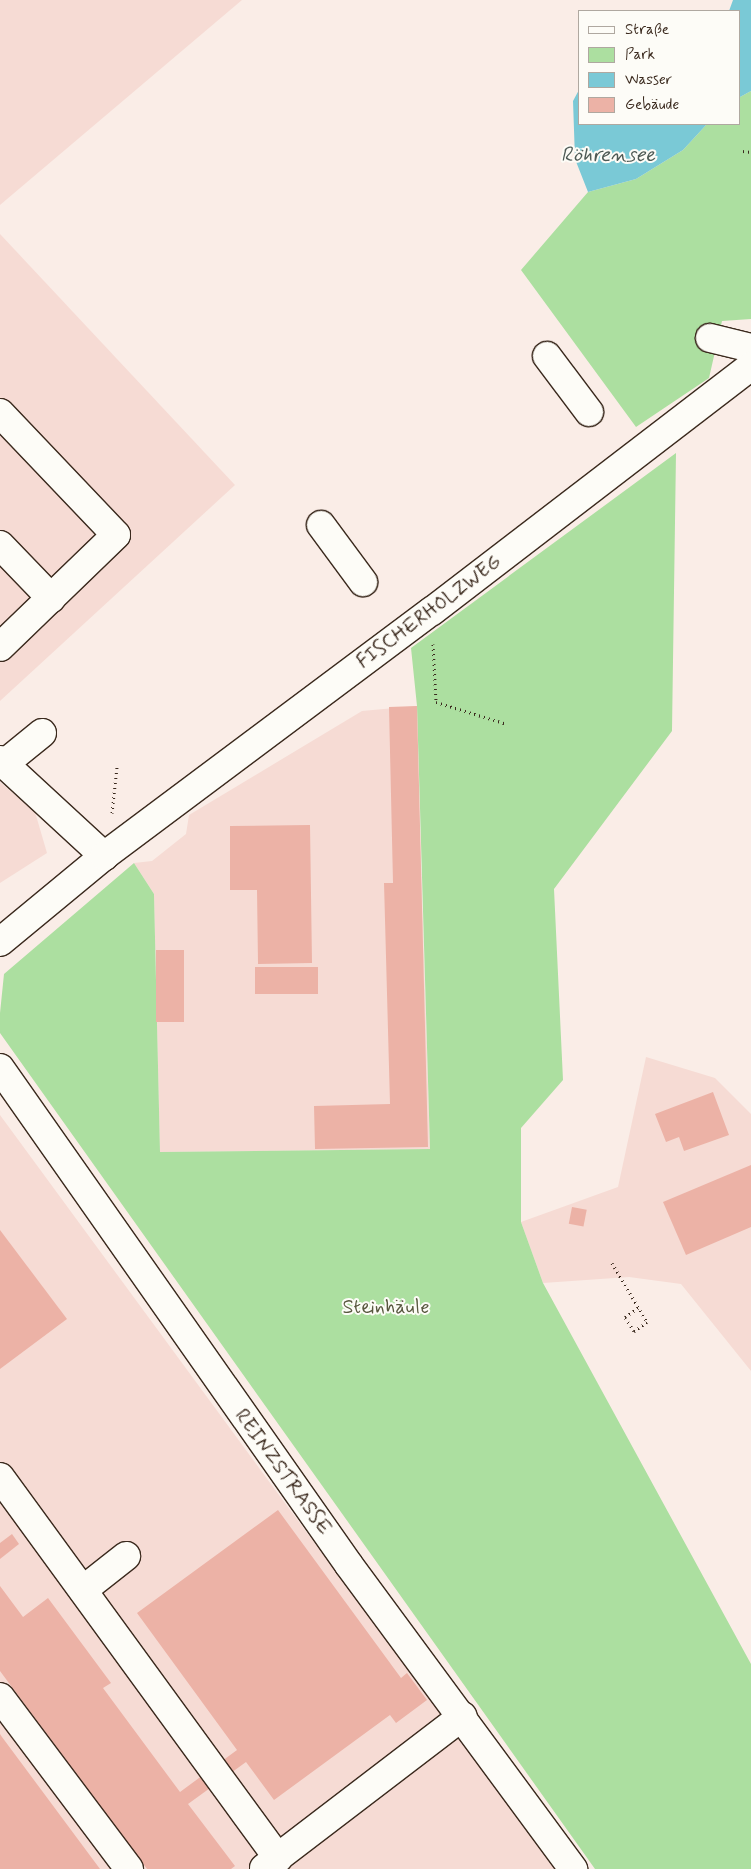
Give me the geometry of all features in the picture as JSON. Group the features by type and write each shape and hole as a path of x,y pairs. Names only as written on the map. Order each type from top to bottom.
{"street":[{"path":"710,338 751,348"},
{"path":"547,356 589,412"},
{"name":"FISCHERHOLZWEG","path":"0,942 104,856 432,611 751,366"},
{"path":"0,414 116,535 0,647"},
{"path":"321,525 363,582"},
{"path":"0,545 51,598"},
{"path":"42,733 2,762 104,856"},
{"name":"REINZSTRASSE","path":"0,1068 8,1097 574,1869"},
{"path":"0,1478 280,1862 463,1716"},
{"path":"83,1590 126,1556"},
{"path":"0,1698 129,1869"}],"path":[{"path":"743,151 751,152"},
{"path":"432,611 436,702 507,724"},
{"path":"104,856 117,767"},
{"path":"612,1263 647,1322 634,1330 625,1317 638,1308"}],"shaded area":[{"path":"0,0 242,0 0,205"},
{"path":"0,234 235,485 0,701"},
{"path":"416,706 430,1149 160,1152 154,894 134,863 152,861 186,834 189,815 362,711"},
{"path":"0,782 35,812 47,853 0,883"},
{"path":"646,1057 715,1078 751,1114 751,1371 681,1284 629,1277 543,1283 521,1222 618,1187"},
{"path":"0,1115 262,1472 556,1869 0,1869"}],"green space":[{"path":"751,91 751,319 722,321 709,378 636,427 521,270 588,192 636,179 683,150 706,125 741,125 741,96"},
{"name":"Steinhäule","path":"676,453 672,731 554,889 563,1080 521,1128 521,1222 543,1283 751,1664 751,1869 595,1869 0,1033 0,1013 4,974 134,863 154,894 160,1152 430,1149 417,706 411,648"}],"water":[{"path":"733,0 751,0 751,91 741,96 741,10 729,10"},
{"name":"Röhrensee","path":"578,92 578,125 706,125 683,150 636,179 588,192 575,159 573,101"}],"building":[{"path":"417,706 428,1147 315,1149 314,1106 390,1104 384,883 393,883 389,707"},
{"path":"310,825 312,963 258,964 257,890 230,890 230,826"},
{"path":"156,950 184,950 184,1022 156,1022"},
{"path":"255,967 318,967 318,994 255,994"},
{"path":"713,1092 729,1135 684,1151 679,1137 666,1142 655,1114"},
{"path":"751,1165 751,1227 686,1255 663,1202"},
{"path":"572,1207 587,1210 583,1227 569,1224"},
{"path":"0,1230 67,1319 0,1369"},
{"path":"278,1510 401,1678 407,1673 427,1700 396,1723 390,1715 274,1800 246,1762 188,1804 235,1866 231,1869 147,1869 0,1671 0,1586 23,1617 48,1598 111,1683 103,1688 180,1792 237,1750 137,1613"},
{"path":"12,1534 19,1544 0,1559 0,1543"},
{"path":"0,1734 2,1737 100,1869 0,1869"}]}
